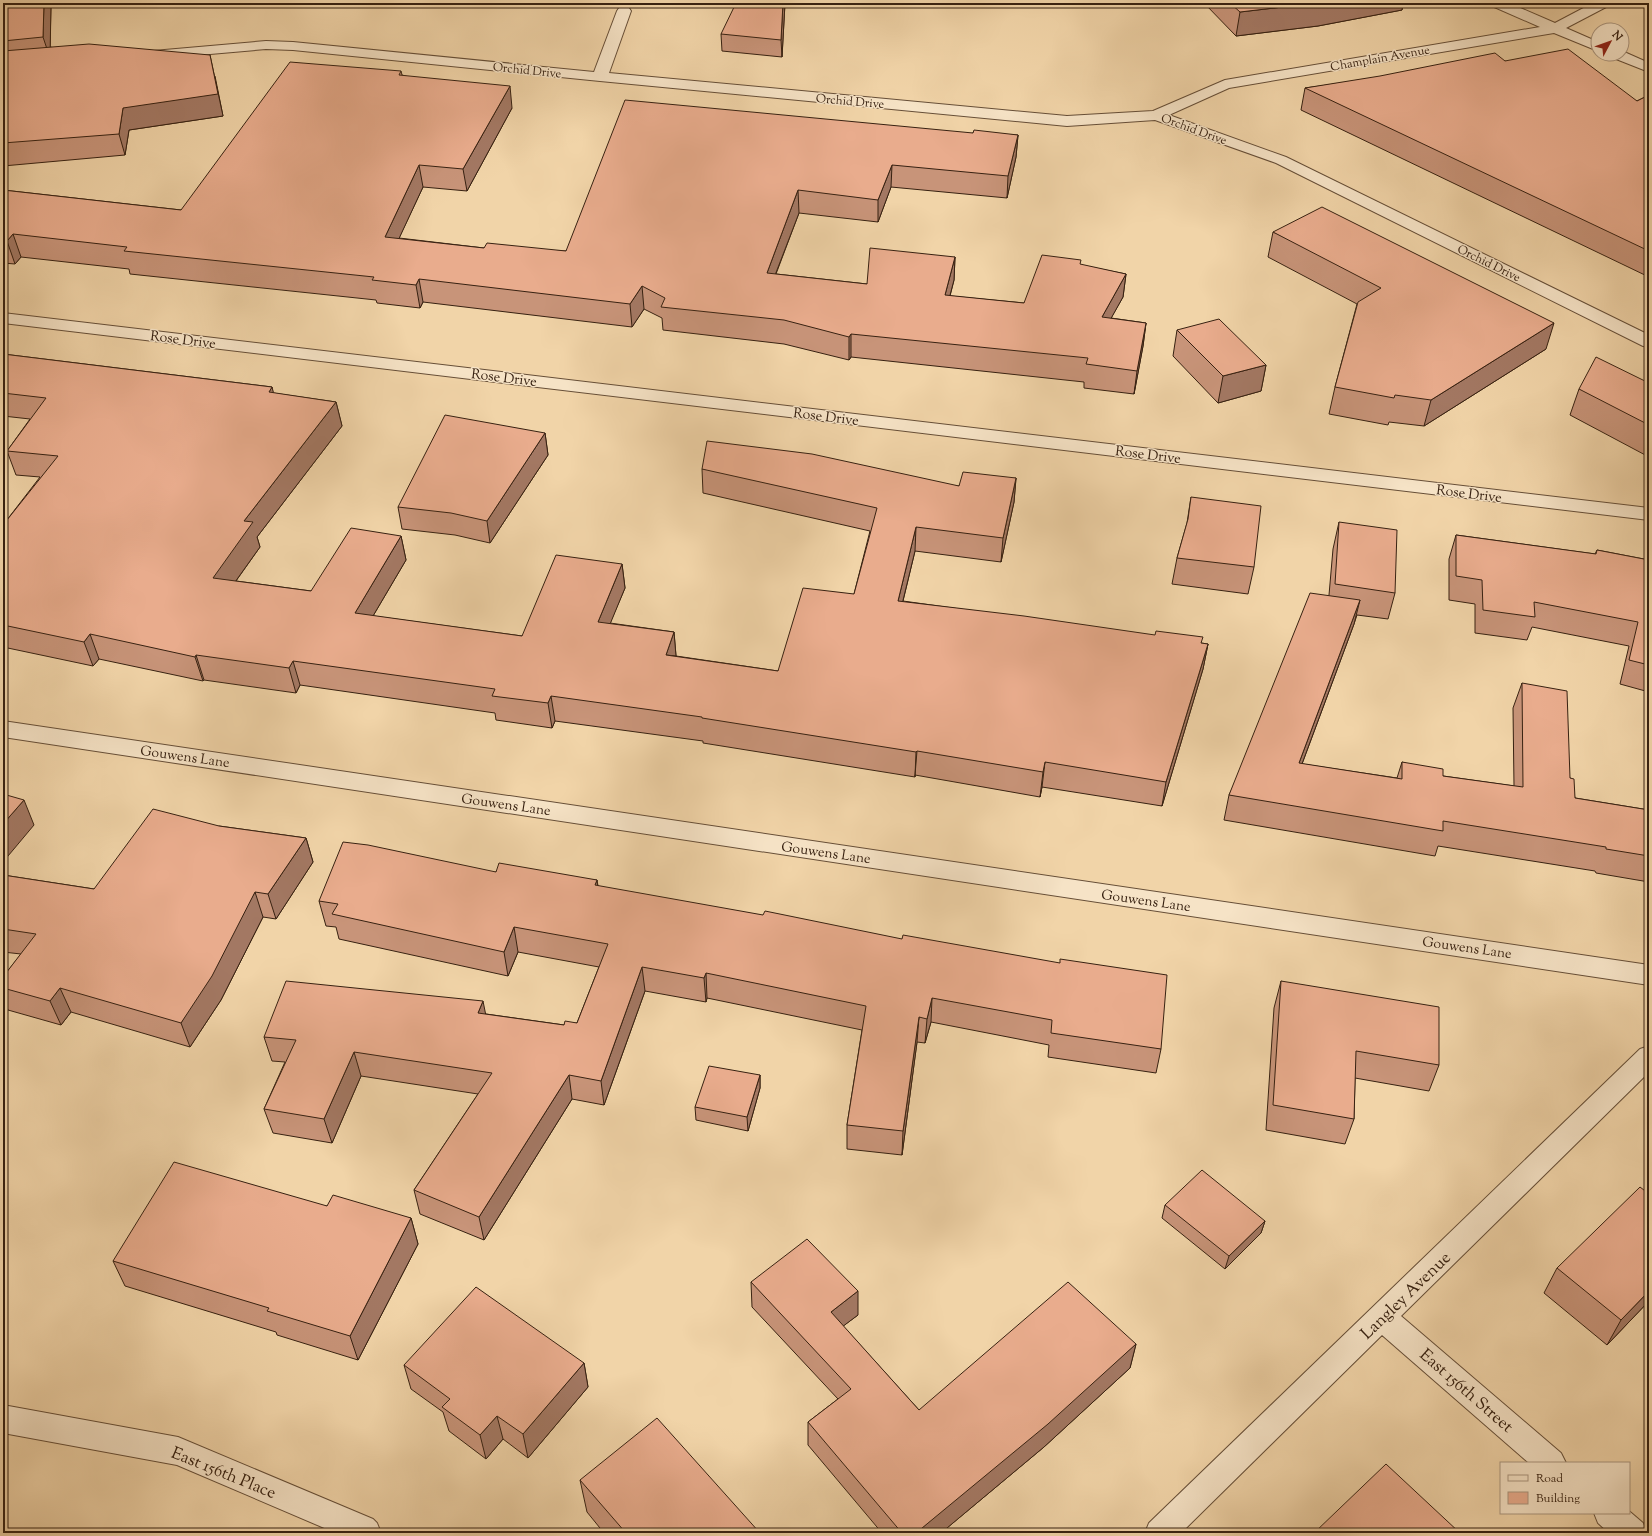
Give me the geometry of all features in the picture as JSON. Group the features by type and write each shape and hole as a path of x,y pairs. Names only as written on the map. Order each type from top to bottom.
{"street":[{"path":"1497,3 1590,44"},
{"name":"Champlain Avenue","path":"1156,115 1225,84 1554,29 1604,3"},
{"path":"600,78 624,11"},
{"name":"Orchid Drive","path":"142,56 266,45 293,46 600,78 1067,121 1156,115 1281,160 1649,342"},
{"path":"1630,60 1649,68"},
{"name":"Rose Drive","path":"3,318 1649,514"},
{"name":"Gouwens Lane","path":"3,729 1649,975"},
{"name":"Langley Avenue","path":"1160,1533 1649,1056"},
{"name":"East 156th Street","path":"1382,1316 1550,1462"},
{"name":"East 156th Place","path":"3,1419 178,1451 362,1529 366,1533"},
{"path":"1610,1514 1632,1533"}],"building":[{"path":"3,3 44,3 43,37 3,41"},
{"path":"736,3 783,3 781,40 721,34"},
{"path":"1230,3 1317,3 1240,12"},
{"path":"89,44 210,55 218,94 123,108 119,134 3,143 3,51"},
{"path":"1568,49 1637,101 1649,95 1649,251 1305,88 1380,76 1495,53 1505,61"},
{"path":"290,62 401,71 399,75 510,86 463,169 419,165 385,237 484,248 487,243 566,251 625,100 973,133 974,130 1018,135 1008,176 892,165 878,200 798,190 767,273 867,284 870,248 955,257 945,295 1024,303 1042,255 1081,260 1080,264 1126,274 1102,317 1146,323 1137,371 1086,364 1088,358 851,334 849,337 784,320 661,307 665,298 642,286 630,304 419,279 416,285 372,280 374,277 124,251 127,247 13,234 7,241 3,241 3,190 181,210"},
{"path":"1322,207 1554,323 1431,400 1395,395 1394,398 1335,387 1358,302 1381,288 1273,232"},
{"path":"1219,319 1266,365 1223,376 1177,330"},
{"path":"3,354 272,387 269,392 336,402 244,521 253,522 213,578 311,591 351,528 401,536 355,613 522,636 556,555 622,564 598,622 674,632 666,655 778,671 803,588 854,594 877,508 702,469 707,441 812,454 959,486 963,472 1016,478 1003,538 916,527 898,601 1024,616 1155,635 1156,631 1203,637 1201,643 1208,644 1166,782 1045,762 1043,772 702,717 551,696 548,703 492,696 495,689 293,661 289,668 196,655 195,657 90,634 84,642 3,625 3,525 58,456 7,451 46,398 3,393"},
{"path":"1596,357 1649,383 1649,425 1579,389"},
{"path":"445,415 545,433 487,521 451,513 398,507"},
{"path":"1191,497 1261,506 1254,567 1177,558 1188,519"},
{"path":"1339,522 1397,530 1395,593 1335,584"},
{"path":"1456,535 1596,554 1597,550 1649,560 1649,665 1629,660 1638,622 1534,602 1535,617 1483,610 1482,580 1456,576"},
{"path":"1310,593 1360,600 1299,763 1402,779 1402,762 1443,769 1443,776 1523,787 1522,683 1567,691 1570,778 1574,779 1575,798 1649,810 1649,856 1606,849 1606,847 1443,821 1443,831 1229,795"},
{"path":"3,794 24,800 3,824"},
{"path":"153,809 219,826 306,838 268,894 255,892 212,976 181,1023 60,988 50,1001 3,988 3,977 36,934 3,929 3,875 94,889"},
{"path":"343,842 368,845 496,872 499,863 597,880 595,885 763,915 765,911 902,939 903,935 1060,963 1060,959 1167,975 1161,1049 1051,1033 1052,1020 932,998 927,1019 919,1017 903,1131 847,1125 866,1006 706,973 704,978 642,967 601,1081 569,1075 479,1217 414,1190 492,1073 354,1052 324,1119 264,1109 296,1040 264,1037 286,981 483,1001 478,1013 564,1025 565,1021 577,1023 608,944 514,927 504,952 332,914 338,904 319,901"},
{"path":"1281,981 1439,1007 1439,1065 1356,1051 1354,1119 1273,1105"},
{"path":"709,1066 760,1075 747,1117 695,1107"},
{"path":"174,1162 327,1206 333,1195 411,1218 350,1336 267,1311 269,1308 113,1261"},
{"path":"1202,1170 1265,1221 1229,1256 1165,1205"},
{"path":"1640,1187 1649,1194 1649,1291 1621,1320 1557,1268"},
{"path":"807,1239 858,1291 831,1312 919,1410 1068,1282 1136,1344 1048,1424 916,1533 902,1533 808,1422 851,1389 751,1282"},
{"path":"476,1287 584,1363 523,1434 497,1416 480,1435 442,1407 450,1399 404,1365"},
{"path":"657,1418 760,1533 626,1533 580,1480"},
{"path":"1386,1464 1460,1533 1314,1533"}]}
